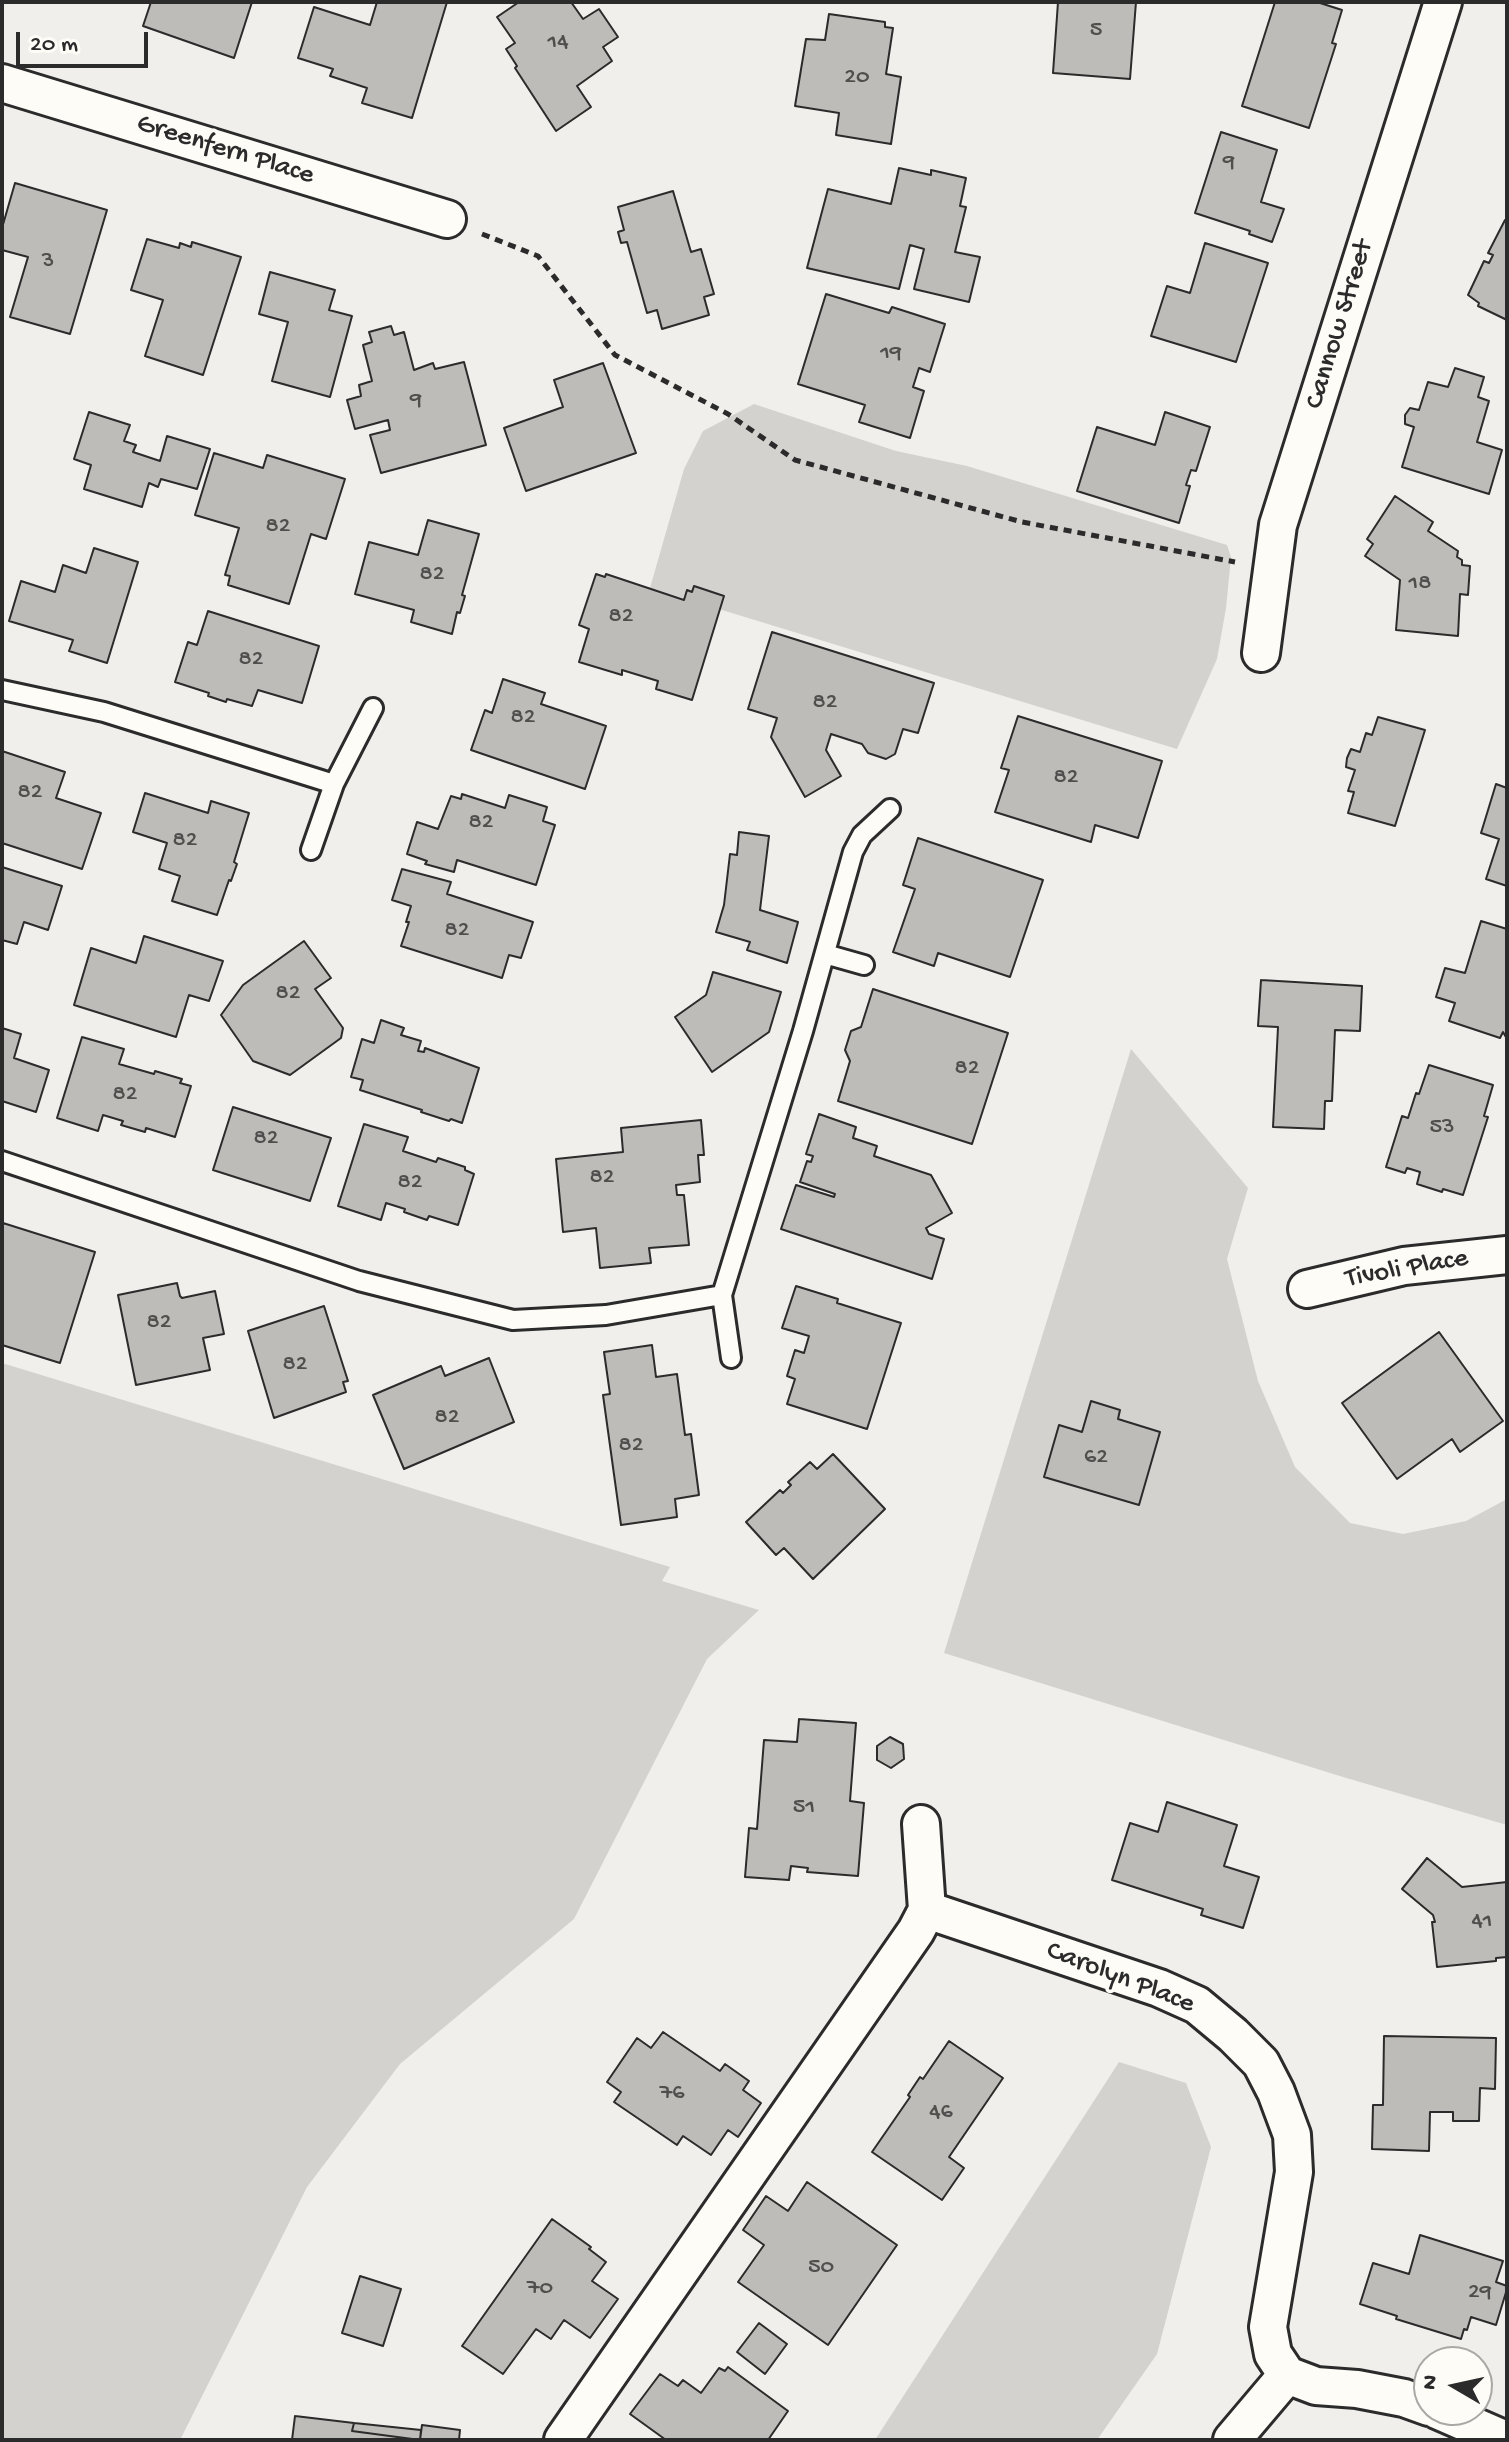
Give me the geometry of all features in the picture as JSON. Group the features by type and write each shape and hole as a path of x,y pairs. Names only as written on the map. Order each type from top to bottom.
{"street":[{"name":"Cannow Street","path":"1261,653 1278,525 1443,2"},
{"name":"Greenfern Place","path":"2,83 447,219"},
{"name":"Tivoli Place","path":"1307,1289 1404,1266 1507,1255"},
{"path":"563,2440 895,1962 927,1910 921,1824"},
{"name":"Carolyn Place","path":"927,1910 1159,1988 1197,2005 1261,2063 1292,2135 1294,2172 1268,2327 1273,2354 1287,2375"},
{"path":"1232,2440 1287,2375 1316,2386 1388,2395 1413,2402"},
{"path":"1474,2426 1506,2440"}],"lane":[{"path":"2,690 104,712 334,784"},
{"path":"311,850 334,784 373,708"},
{"path":"731,1358 722,1295 853,852 862,835 890,809"},
{"path":"825,954 864,965"},
{"path":"2,1161 359,1281 513,1320 606,1315 722,1295"}],"path":[{"path":"447,219 538,256 615,355 728,414 795,460 1022,522 1272,568"}],"shaded area":[{"path":"754,404 896,451 967,466 1227,545 1231,557 1217,659 1177,749 650,588 684,469 703,431"},
{"path":"1131,1049 1248,1188 1227,1259 1258,1381 1295,1467 1350,1523 1403,1534 1466,1521 1507,1499 1507,1825 944,1653"},
{"path":"2,1363 670,1567 662,1581 759,1610 707,1659 574,1919 400,2064 307,2187 180,2440 2,2440"},
{"path":"1119,2062 1186,2083 1211,2147 1157,2354 1097,2440 875,2440"}],"building":[{"path":"151,2 252,2 234,58 143,26"},
{"path":"377,2 447,2 412,118 362,103 367,88 330,76 333,69 298,58 314,7 370,25"},
{"path":"519,2 571,2 583,19 599,9 618,37 603,47 612,61 577,86 591,107 556,131 506,49 515,43 497,17"},
{"path":"1058,2 1136,2 1130,79 1053,73"},
{"path":"1275,2 1317,2 1342,10 1332,43 1336,44 1309,128 1242,106"},
{"path":"829,14 885,22 885,27 893,28 886,74 901,77 891,144 836,135 839,113 795,106 806,39 825,40"},
{"path":"1221,132 1277,150 1261,202 1284,209 1272,242 1249,234 1250,231 1195,213"},
{"path":"899,168 931,175 931,170 966,178 960,206 966,207 955,252 980,257 969,302 914,289 924,249 910,245 899,289 807,268 828,189 891,204"},
{"path":"15,183 107,210 70,334 10,317 28,257 2,250 2,228"},
{"path":"673,191 691,252 701,249 714,294 704,297 709,315 662,329 657,310 647,313 627,242 621,243 618,232 624,230 618,207"},
{"path":"1505,220 1507,320 1478,306 1479,303 1468,295 1484,261 1489,263 1493,255 1488,253"},
{"path":"147,239 179,248 180,243 191,247 192,242 241,257 203,375 145,356 163,300 131,290"},
{"path":"1205,243 1268,263 1236,362 1151,336 1167,286 1190,293"},
{"path":"270,272 335,290 329,310 352,316 330,397 272,381 288,322 259,314"},
{"path":"826,294 889,313 892,307 945,324 930,372 919,368 913,387 924,391 910,438 859,422 865,405 798,384"},
{"path":"391,326 394,335 404,332 414,370 433,363 435,369 464,362 486,445 381,473 370,435 390,430 388,420 355,429 347,400 361,396 359,385 372,381 363,345 372,342 369,332"},
{"path":"603,363 636,453 526,491 504,428 563,407 554,380"},
{"path":"1455,368 1484,377 1478,397 1489,401 1477,442 1502,450 1489,494 1402,467 1414,427 1405,424 1405,415 1410,408 1419,410 1428,382 1448,387"},
{"path":"89,412 130,425 124,441 136,445 133,452 160,461 167,436 210,449 197,489 161,479 158,487 149,483 142,507 84,489 91,465 74,459"},
{"path":"1165,412 1210,427 1196,471 1191,470 1186,485 1190,486 1179,523 1077,491 1097,427 1155,445"},
{"path":"214,453 263,468 267,455 345,479 326,539 311,534 289,604 228,585 230,576 225,575 239,528 195,515"},
{"path":"1395,496 1433,522 1428,531 1458,551 1457,557 1462,560 1462,565 1470,566 1468,595 1460,594 1458,636 1396,630 1400,580 1365,556 1373,544 1367,539"},
{"path":"428,520 479,534 462,595 465,596 452,634 411,622 414,610 355,594 369,542 418,555"},
{"path":"94,548 138,562 107,663 69,651 73,640 9,621 21,581 55,592 63,565 86,573"},
{"path":"596,574 605,577 606,574 684,600 687,590 692,592 694,586 724,596 692,700 656,689 658,681 622,670 622,675 579,662 589,629 579,625"},
{"path":"208,611 319,646 302,703 258,690 252,706 227,699 226,702 175,682 188,642 197,645"},
{"path":"772,632 934,683 918,733 903,729 895,754 886,759 868,753 862,744 831,734 826,750 841,776 805,797 771,737 777,718 748,709"},
{"path":"503,679 545,693 541,704 606,726 585,789 471,750 485,710 492,713"},
{"path":"1018,716 1162,761 1138,838 1095,825 1091,842 995,812 1009,770 1001,768"},
{"path":"1378,717 1425,730 1395,826 1348,813 1354,792 1348,791 1355,770 1346,767 1347,758 1351,749 1360,752 1366,733 1372,735"},
{"path":"2,751 65,772 56,798 101,813 82,869 2,843"},
{"path":"1496,784 1507,788 1507,886 1486,879 1499,839 1481,833"},
{"path":"145,793 208,813 211,801 249,813 234,862 237,864 217,915 172,901 180,876 159,869 167,843 133,832"},
{"path":"462,794 505,808 509,795 547,807 543,821 555,825 536,885 457,860 454,872 425,864 427,861 407,854 417,822 438,829 451,796 461,799"},
{"path":"739,832 769,836 760,910 798,922 787,963 747,950 750,942 716,932 724,905 730,854 737,855"},
{"path":"918,838 1043,880 1010,977 938,953 934,966 893,952 915,889 903,885"},
{"path":"2,867 62,886 48,930 24,922 17,944 2,940"},
{"path":"402,869 451,882 447,894 533,922 521,958 509,955 502,978 401,946 411,906 392,900"},
{"path":"1481,921 1507,929 1507,1039 1503,1032 1500,1038 1449,1021 1455,1003 1436,997 1445,968 1465,973"},
{"path":"144,936 223,961 209,1001 189,995 176,1037 74,1005 91,948 136,963"},
{"path":"304,941 331,978 315,989 343,1028 341,1038 290,1075 253,1061 221,1015 243,985"},
{"path":"713,972 781,992 769,1032 712,1072 675,1017 706,995"},
{"path":"1261,980 1362,986 1360,1031 1335,1030 1332,1101 1325,1101 1324,1129 1273,1127 1278,1027 1258,1026"},
{"path":"873,989 1008,1033 972,1144 838,1101 850,1061 845,1050 851,1031 861,1027"},
{"path":"381,1020 404,1028 401,1035 421,1041 418,1051 424,1052 425,1048 479,1068 462,1123 360,1090 363,1080 351,1077 362,1039 374,1043"},
{"path":"2,1028 21,1034 14,1058 49,1070 36,1112 2,1101"},
{"path":"82,1037 124,1049 119,1064 182,1079 180,1083 191,1086 175,1137 146,1128 145,1132 121,1125 123,1121 103,1115 98,1131 57,1118"},
{"path":"1429,1065 1493,1085 1484,1116 1488,1117 1463,1195 1417,1184 1420,1172 1407,1168 1405,1173 1386,1167 1402,1116 1408,1118"},
{"path":"233,1107 331,1138 310,1201 213,1170"},
{"path":"819,1114 856,1127 853,1138 877,1146 874,1156 931,1175 952,1213 926,1228 929,1234 944,1239 932,1279 781,1229 796,1185 834,1197 835,1194 800,1182 807,1161 811,1162 813,1156 806,1154"},
{"path":"701,1120 704,1155 698,1155 700,1182 676,1185 677,1195 684,1195 689,1245 649,1248 651,1263 600,1268 596,1228 563,1232 556,1159 623,1152 621,1128"},
{"path":"364,1124 408,1137 403,1151 436,1162 438,1158 465,1167 474,1174 458,1225 429,1216 427,1220 386,1203 381,1220 338,1206"},
{"path":"3,1223 95,1252 60,1363 2,1345"},
{"path":"177,1283 182,1298 215,1291 224,1334 203,1338 210,1370 136,1385 118,1295"},
{"path":"796,1286 838,1299 837,1303 901,1323 867,1429 787,1404 795,1379 787,1376 795,1350 804,1353 809,1336 782,1328"},
{"path":"324,1306 348,1381 343,1382 346,1392 274,1418 248,1331"},
{"path":"1439,1332 1503,1421 1460,1452 1452,1439 1397,1479 1342,1403"},
{"path":"652,1345 656,1377 677,1374 685,1435 691,1434 699,1495 675,1499 677,1517 621,1525 603,1395 610,1394 604,1352"},
{"path":"489,1358 514,1422 404,1469 373,1395 441,1366 445,1376"},
{"path":"1091,1401 1120,1410 1118,1419 1160,1432 1139,1505 1044,1477 1059,1425 1082,1432"},
{"path":"833,1454 885,1509 813,1579 784,1548 776,1555 746,1522 780,1490 783,1493 791,1485 788,1482 810,1462 817,1469"},
{"path":"799,1719 856,1723 850,1801 864,1803 858,1876 807,1872 808,1868 791,1866 789,1880 745,1877 749,1828 757,1829 764,1740 797,1742"},
{"path":"890,1737 903,1744 904,1759 891,1768 877,1760 877,1746"},
{"path":"1167,1802 1237,1825 1224,1866 1259,1877 1243,1928 1201,1915 1203,1909 1112,1880 1130,1823 1158,1832"},
{"path":"1427,1858 1462,1887 1507,1882 1507,1957 1496,1958 1496,1961 1437,1967 1433,1915 1402,1889"},
{"path":"663,2032 720,2071 725,2064 749,2081 743,2090 761,2103 738,2137 728,2130 711,2155 683,2136 677,2145 614,2102 621,2092 607,2082 637,2038 651,2048"},
{"path":"1384,2036 1496,2038 1495,2089 1480,2088 1479,2121 1453,2121 1453,2112 1430,2112 1429,2151 1372,2149 1373,2105 1383,2105"},
{"path":"949,2041 1003,2078 949,2157 964,2168 942,2200 872,2152 920,2077 923,2079"},
{"path":"807,2182 897,2245 828,2345 738,2282 764,2245 743,2230 766,2196 788,2211"},
{"path":"552,2219 606,2262 592,2281 618,2299 590,2338 564,2320 551,2339 536,2329 503,2374 462,2346"},
{"path":"1420,2235 1503,2261 1496,2282 1507,2286 1507,2289 1496,2325 1471,2317 1461,2339 1360,2304 1373,2263 1409,2274"},
{"path":"360,2276 401,2289 383,2346 342,2333"},
{"path":"759,2323 787,2344 765,2374 737,2352"},
{"path":"728,2367 788,2411 768,2440 666,2440 630,2414 660,2374 678,2386 683,2380 701,2393 719,2368 725,2371"},
{"path":"295,2416 354,2423 352,2431 420,2440 292,2440"},
{"path":"354,2423 421,2430 420,2440 352,2431"},
{"path":"422,2425 460,2430 459,2440 420,2440"}]}
